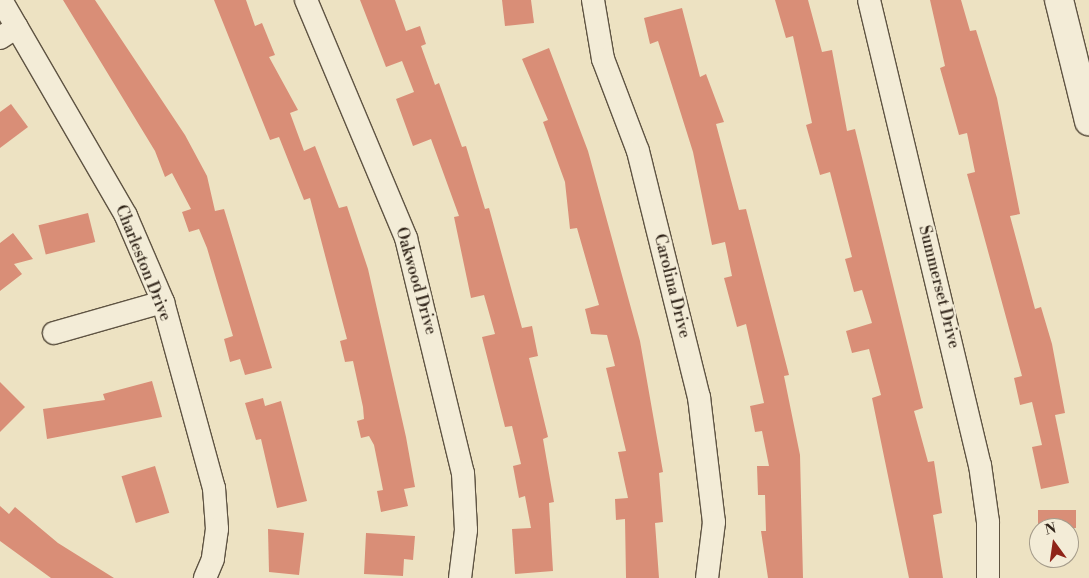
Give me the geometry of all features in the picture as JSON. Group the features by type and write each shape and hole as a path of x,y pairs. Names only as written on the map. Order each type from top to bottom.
{"street":[{"name":"Charleston Drive","path":"1,0 9,33 126,216 163,302 214,488 217,529 213,559 205,578"},
{"name":"Oakwood Drive","path":"306,0 408,248 463,473 466,530 460,578"},
{"name":"Carolina Drive","path":"593,0 603,59 638,151 699,397 714,522 707,578"},
{"name":"Summerset Drive","path":"869,0 980,465 988,522 988,578"},
{"path":"1059,0 1089,121"},
{"path":"54,333 163,302"}],"building":[{"path":"63,0 95,0 185,135 207,176 215,211 224,209 272,368 245,375 240,359 230,362 224,339 233,336 207,248 199,229 189,232 182,212 191,209 172,173 165,177 155,151"},
{"path":"214,0 246,0 255,26 262,23 275,55 269,57 298,110 290,113 304,151 315,146 339,208 347,206 368,269 406,437 415,487 404,489 408,506 381,512 377,491 383,490 374,445 369,436 361,438 357,421 364,419 363,407 353,361 345,362 340,341 347,339 310,198 304,200 279,137 270,140"},
{"path":"360,0 395,0 406,31 420,26 426,44 421,46 435,85 439,83 462,147 466,146 485,209 489,208 522,328 532,326 538,356 529,358 548,437 543,439 554,502 549,503 553,571 515,574 512,529 531,528 525,496 519,498 513,466 521,464 512,426 505,427 482,337 495,334 484,295 471,298 454,217 459,216 431,139 413,146 396,99 414,92 402,61 386,67"},
{"path":"502,0 531,0 534,23 505,26"},
{"path":"775,0 808,0 822,52 832,50 847,131 855,129 923,408 914,411 928,462 934,461 942,513 933,515 943,578 909,578 872,398 881,395 869,349 852,353 846,331 872,323 862,290 854,292 845,259 852,257 830,172 820,175 806,125 812,123 793,36 786,38"},
{"path":"930,0 961,0 970,31 976,30 997,98 1020,214 1010,216 1035,309 1041,307 1052,344 1065,413 1055,415 1069,483 1041,489 1032,447 1042,445 1032,402 1020,405 1014,378 1022,376 967,174 975,172 967,133 959,135 940,68 945,66"},
{"path":"682,8 700,77 706,74 724,122 716,124 739,210 746,209 789,375 784,376 800,455 803,578 768,578 761,531 766,531 765,495 758,495 757,466 769,466 762,431 755,432 750,406 764,403 746,324 737,327 724,278 732,276 725,242 712,245 693,152 658,41 650,44 644,18"},
{"path":"549,48 588,151 640,341 663,472 659,473 663,522 655,523 659,578 626,578 625,519 616,520 615,499 628,498 618,452 626,451 606,368 615,366 607,335 591,334 585,309 599,305 577,228 570,229 565,182 543,122 548,120 522,59"},
{"path":"11,104 28,127 0,148 0,112"},
{"path":"88,213 95,242 46,254 39,225"},
{"path":"13,233 33,259 14,264 22,274 0,291 0,243"},
{"path":"152,381 162,417 47,439 43,409 105,400 103,394"},
{"path":"0,382 25,407 0,432"},
{"path":"263,398 265,406 281,401 307,501 277,508 261,439 256,440 245,403"},
{"path":"155,466 169,513 136,523 122,476"},
{"path":"0,506 9,514 15,507 58,543 114,578 51,578 0,541"},
{"path":"1038,510 1076,510 1076,518 1038,518"},
{"path":"268,529 304,533 299,575 269,572"},
{"path":"366,533 415,536 413,560 404,559 403,576 364,574"}]}
